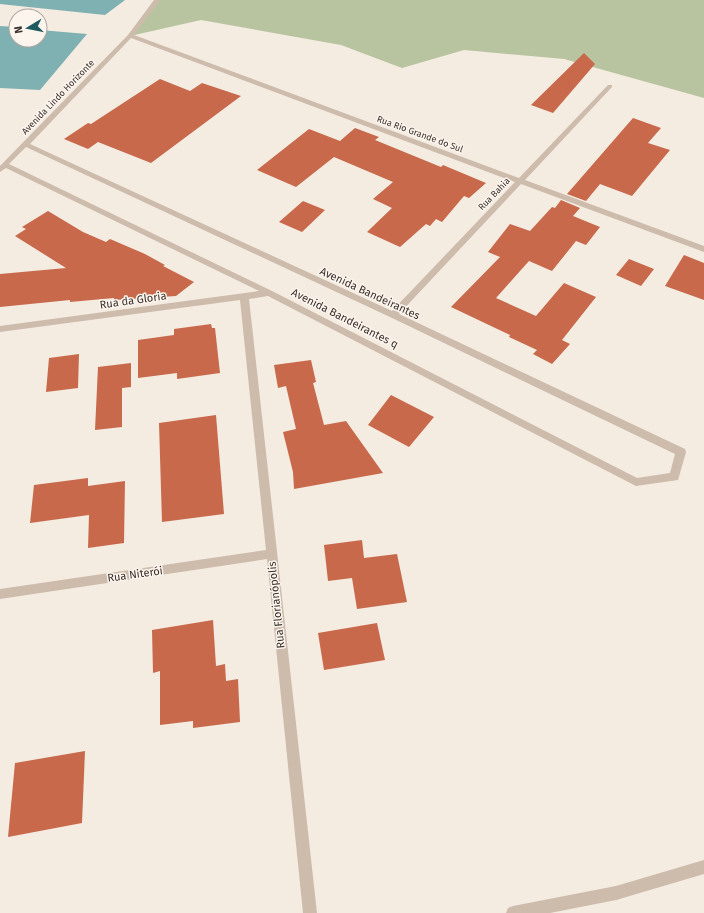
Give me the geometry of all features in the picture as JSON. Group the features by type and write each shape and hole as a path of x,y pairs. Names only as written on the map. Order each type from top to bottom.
{"street":[{"name":"Avenida Lindo Horizonte","path":"2,167 130,36 157,0"},
{"name":"Rua Rio Grande do Sul","path":"130,36 704,248"},
{"name":"Rua Bahia","path":"393,315 610,86"},
{"name":"Avenida Bandeirantes","path":"25,144 393,315 681,452 674,478"},
{"name":"Avenida Bandeirantes q","path":"2,167 269,293 636,482 674,478"},
{"name":"Rua da Gloria","path":"0,329 269,293"},
{"name":"Rua Florianópolis","path":"244,296 310,913"},
{"name":"Rua Niterói","path":"0,594 271,554"},
{"path":"513,913 616,893 704,867"}],"green space":[{"path":"157,0 704,0 704,98 564,59 464,50 402,68 341,45 201,20 130,36"}],"water":[{"path":"0,0 125,0 105,15 0,4"},
{"path":"0,26 8,26 8,48 48,48 48,31 87,34 40,90 0,88"}],"building":[{"path":"584,53 595,64 553,113 531,105"},
{"path":"160,79 190,91 202,83 241,96 151,163 98,142 88,149 64,139 88,123 91,124"},
{"path":"633,118 661,128 648,143 670,150 632,196 600,184 586,201 567,194"},
{"path":"355,128 379,137 375,140 441,167 443,165 486,183 469,198 464,196 442,222 436,219 430,226 426,224 400,247 367,232 392,208 373,199 393,182 334,157 296,187 257,170 309,129 340,141"},
{"path":"561,200 580,208 573,216 600,227 586,245 576,241 552,271 529,261 496,298 536,316 564,283 596,297 562,340 570,344 552,364 533,354 537,350 509,337 510,335 451,307 500,257 488,252 510,224 530,231 552,207 555,208"},
{"path":"303,201 325,210 302,232 279,222"},
{"path":"48,211 83,232 106,242 110,239 145,254 165,265 163,266 194,282 176,296 114,300 114,298 70,302 70,300 0,307 0,274 66,268 15,236 26,229 22,227"},
{"path":"684,255 704,263 704,300 665,286"},
{"path":"629,259 654,269 641,286 616,275"},
{"path":"211,324 212,328 215,328 220,373 177,379 177,373 138,378 138,340 174,335 174,329"},
{"path":"79,354 78,388 46,392 49,358"},
{"path":"311,360 316,382 313,383 324,425 346,421 383,473 294,489 293,472 283,432 296,429 286,386 278,388 274,365"},
{"path":"131,363 131,387 122,388 122,427 95,430 98,367"},
{"path":"391,395 434,417 409,447 368,425"},
{"path":"216,415 224,514 162,522 159,423"},
{"path":"88,478 88,486 125,481 124,543 88,548 89,515 30,523 34,485"},
{"path":"362,540 364,558 397,554 407,602 357,609 352,578 328,581 324,545"},
{"path":"213,620 216,666 225,664 226,681 238,679 240,722 193,728 193,721 160,725 160,671 153,673 152,630"},
{"path":"377,623 385,660 324,670 318,633"},
{"path":"85,751 82,823 8,837 15,763"}]}
